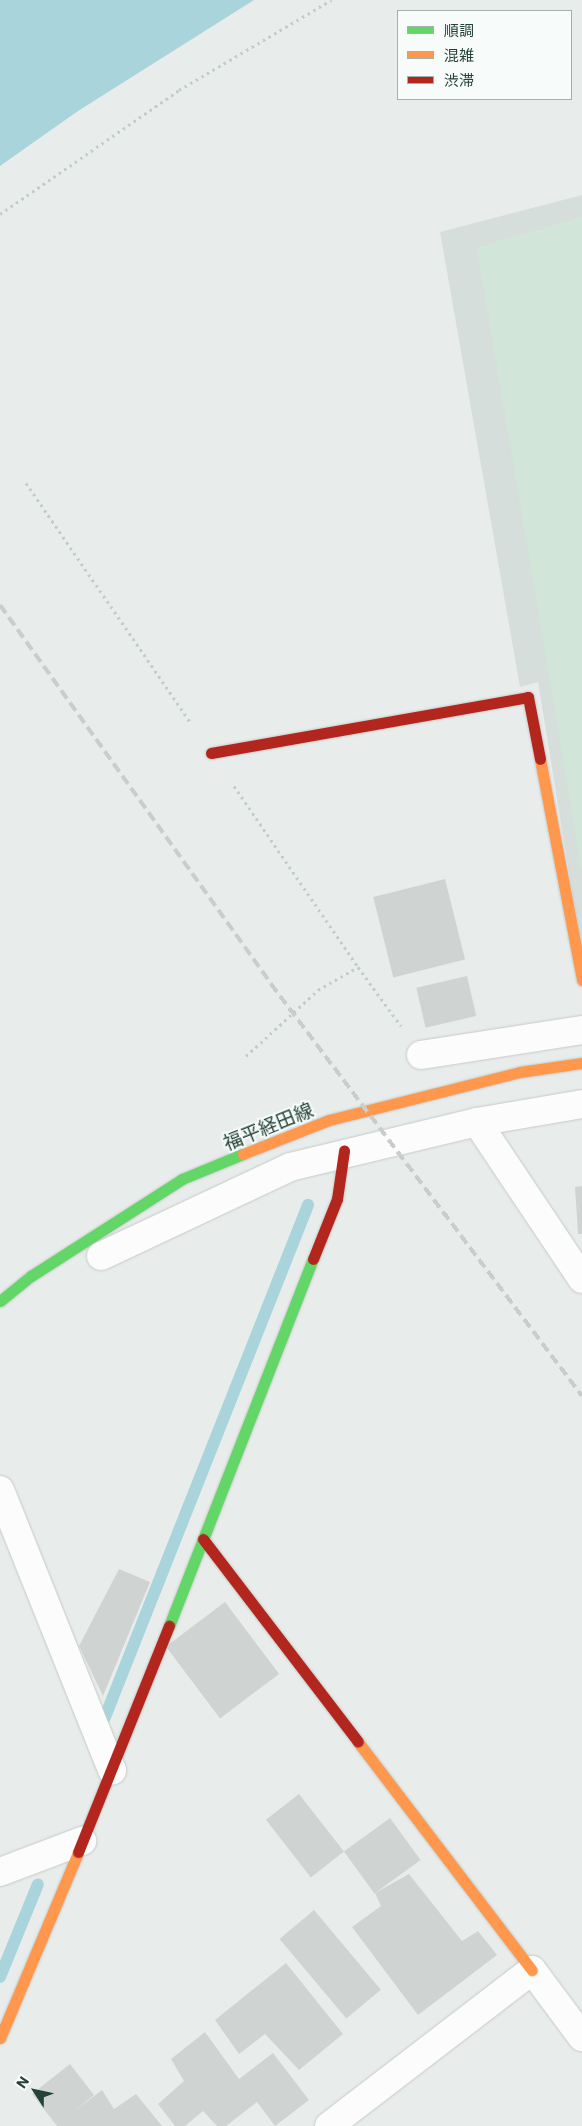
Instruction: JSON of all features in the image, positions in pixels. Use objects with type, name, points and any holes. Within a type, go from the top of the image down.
[{"type":"street","points":[[211,753],[528,697],[582,980]]},
{"type":"street","points":[[421,1054],[582,1030]]},
{"type":"street","name":"福平経田線","points":[[0,1301],[31,1276],[182,1179],[249,1151],[329,1120],[520,1072],[582,1063]]},
{"type":"street","points":[[101,1256],[290,1167],[344,1152],[477,1122],[582,1104]]},
{"type":"street","points":[[477,1122],[582,1279]]},
{"type":"street","points":[[0,2038],[112,1770],[337,1199],[344,1152]]},
{"type":"street","points":[[0,1490],[112,1770]]},
{"type":"street","points":[[203,1539],[582,2037]]},
{"type":"street","points":[[0,1872],[82,1841]]},
{"type":"street","points":[[329,2126],[532,1970]]},
{"type":"path","points":[[0,214],[179,90],[331,0]]},
{"type":"path","points":[[246,1056],[318,990],[358,967],[421,1054]]},
{"type":"shaded area","points":[[582,195],[582,953],[538,682],[520,687],[440,232]]},
{"type":"green space","points":[[582,217],[582,872],[477,247]]},
{"type":"water","points":[[0,0],[254,0],[78,111],[0,166]]},
{"type":"building","points":[[445,879],[465,960],[393,977],[373,897]]},
{"type":"building","points":[[467,976],[476,1016],[426,1028],[416,988]]},
{"type":"building","points":[[582,1186],[582,1234],[578,1234],[575,1187]]},
{"type":"building","points":[[119,1569],[150,1582],[103,1696],[79,1646]]},
{"type":"building","points":[[225,1602],[279,1674],[220,1718],[166,1647]]},
{"type":"building","points":[[299,1794],[344,1852],[311,1877],[266,1820]]},
{"type":"building","points":[[390,1818],[421,1860],[374,1894],[344,1852]]},
{"type":"building","points":[[409,1874],[462,1941],[478,1931],[497,1955],[418,2015],[352,1927],[381,1906],[375,1893]]},
{"type":"building","points":[[314,1910],[381,1990],[346,2019],[280,1939]]},
{"type":"building","points":[[286,1963],[343,2034],[299,2070],[265,2034],[239,2054],[215,2020]]},
{"type":"building","points":[[205,2032],[239,2079],[273,2053],[309,2100],[275,2126],[257,2102],[226,2126],[217,2126],[203,2111],[185,2126],[175,2126],[158,2104],[184,2081],[171,2059]]},
{"type":"building","points":[[70,2064],[94,2095],[73,2112],[102,2090],[114,2109],[136,2094],[162,2126],[57,2126],[32,2094]]},
{"type":"waterway","points":[[105,1717],[308,1205]]},
{"type":"waterway","points":[[0,1977],[38,1884]]},
{"type":"railway","points":[[0,605],[271,984],[582,1396]]},
{"type":"traffic: fast","points":[[0,1301],[31,1276],[182,1179],[243,1154]]},
{"type":"traffic: fast","points":[[169,1626],[313,1259]]},
{"type":"traffic: slow","points":[[540,759],[582,980]]},
{"type":"traffic: slow","points":[[243,1154],[329,1120],[520,1072],[582,1063]]},
{"type":"traffic: slow","points":[[358,1742],[532,1970]]},
{"type":"traffic: slow","points":[[0,2038],[78,1852]]},
{"type":"traffic: jam","points":[[211,753],[528,697],[540,759]]},
{"type":"traffic: jam","points":[[313,1259],[337,1199],[344,1151]]},
{"type":"traffic: jam","points":[[203,1539],[358,1742]]},
{"type":"traffic: jam","points":[[78,1852],[169,1626]]}]
